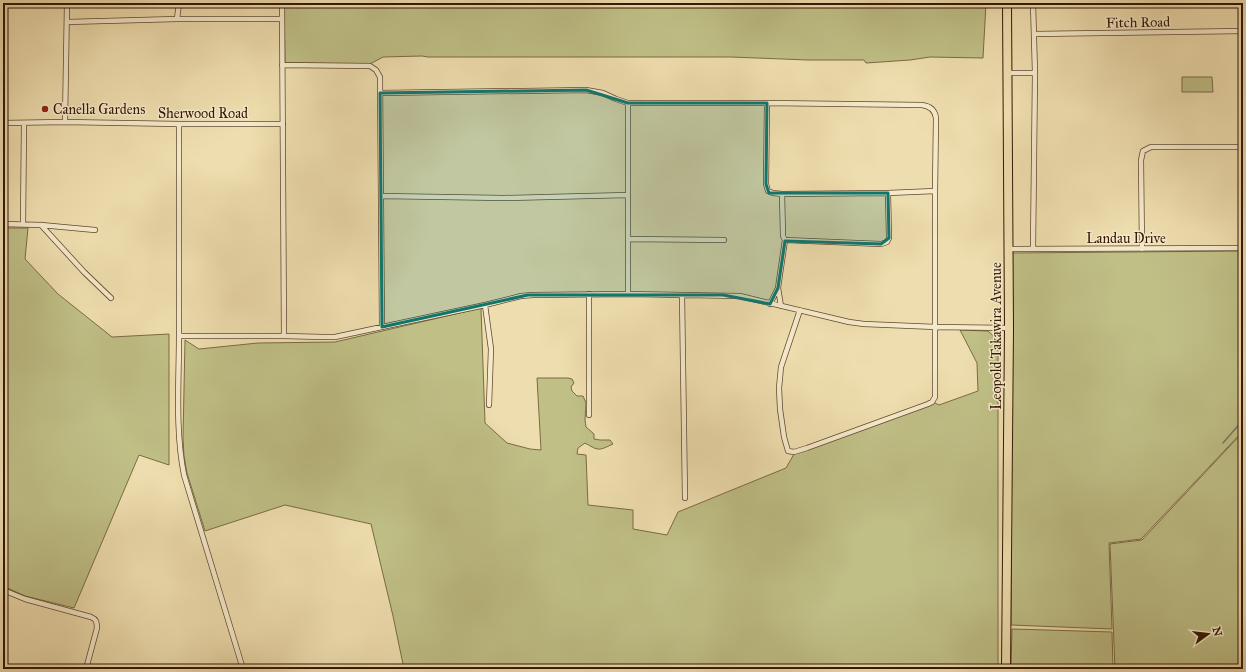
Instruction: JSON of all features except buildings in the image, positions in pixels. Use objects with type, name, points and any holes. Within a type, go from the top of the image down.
[{"type":"highway","name":"Leopold Takawira Avenue","points":[[1006,669],[1010,328],[1007,3]]},
{"type":"street","points":[[66,122],[67,3]]},
{"type":"street","points":[[176,18],[179,3]]},
{"type":"street","points":[[282,3],[284,336]]},
{"type":"street","points":[[1033,3],[1035,73],[1033,248]]},
{"type":"street","points":[[67,22],[176,18],[282,19]]},
{"type":"street","name":"Fitch Road","points":[[1034,34],[1243,31]]},
{"type":"street","points":[[282,66],[370,66],[376,70],[380,77],[382,327]]},
{"type":"street","points":[[1007,73],[1035,73]]},
{"type":"street","points":[[380,93],[586,90],[603,93],[616,99],[628,102],[927,106],[933,109],[936,114],[936,327],[935,397],[932,402],[807,448],[792,452],[787,450],[780,409],[779,388],[781,367],[800,310]]},
{"type":"street","points":[[628,102],[628,294]]},
{"type":"street","points":[[767,103],[766,184],[768,191],[782,194],[935,191]]},
{"type":"street","name":"Sherwood Road","points":[[3,123],[66,122],[283,124]]},
{"type":"street","points":[[23,224],[24,123]]},
{"type":"street","points":[[179,124],[179,440],[181,464],[243,669]]},
{"type":"street","points":[[1142,249],[1141,160],[1143,151],[1151,147],[1243,147]]},
{"type":"street","points":[[785,240],[881,244],[887,242],[889,238],[888,193]]},
{"type":"street","points":[[781,306],[778,288],[785,240],[783,236],[782,194]]},
{"type":"street","points":[[381,196],[504,198],[628,195]]},
{"type":"street","points":[[3,224],[41,225],[95,230]]},
{"type":"street","points":[[41,225],[84,272],[111,298]]},
{"type":"street","points":[[628,239],[724,240]]},
{"type":"street","name":"Landau Drive","points":[[1009,249],[1243,248]]},
{"type":"street","points":[[770,304],[778,288]]},
{"type":"street","points":[[179,336],[335,337],[528,295],[589,294],[740,296],[864,324],[1010,328]]},
{"type":"street","points":[[589,294],[589,416]]},
{"type":"street","points":[[682,295],[685,498]]},
{"type":"street","points":[[485,305],[491,349],[489,405]]},
{"type":"street","points":[[3,590],[24,599],[94,619],[97,628],[86,669]]},
{"type":"highlighted area","points":[[586,90],[628,103],[767,103],[766,184],[769,193],[888,193],[889,238],[881,244],[785,241],[778,288],[770,304],[723,295],[528,295],[382,327],[380,93]]},
{"type":"green space","points":[[284,3],[986,3],[983,58],[930,57],[866,63],[864,60],[808,60],[731,57],[422,56],[383,57],[370,64],[285,63]]},
{"type":"green space","points":[[1182,77],[1212,77],[1213,92],[1182,92]]},
{"type":"green space","points":[[3,228],[28,228],[25,259],[58,294],[112,337],[169,334],[169,465],[139,455],[74,608],[25,596],[3,586]]},
{"type":"green space","points":[[1243,251],[1243,431],[1141,539],[1109,543],[1112,629],[1011,625],[1012,253]]},
{"type":"green space","points":[[481,308],[485,423],[507,443],[530,449],[541,450],[537,378],[572,379],[574,383],[571,387],[572,391],[577,396],[583,396],[586,403],[586,427],[594,434],[594,439],[610,440],[613,444],[599,449],[593,448],[585,443],[578,448],[577,454],[586,455],[588,505],[633,510],[633,529],[667,535],[678,512],[786,468],[794,454],[929,405],[933,402],[939,405],[978,391],[977,363],[960,330],[988,331],[998,340],[998,669],[404,669],[371,524],[285,505],[205,531],[187,473],[184,456],[185,340],[199,349],[258,343],[335,342]]},
{"type":"green space","points":[[1243,432],[1243,669],[1115,669],[1110,544],[1142,540]]},
{"type":"green space","points":[[1012,629],[1112,632],[1113,669],[1011,669]]},
{"type":"waterway","points":[[1223,443],[1243,420]]},
{"type":"place","name":"Canella Gardens","points":[[45,109]]}]
